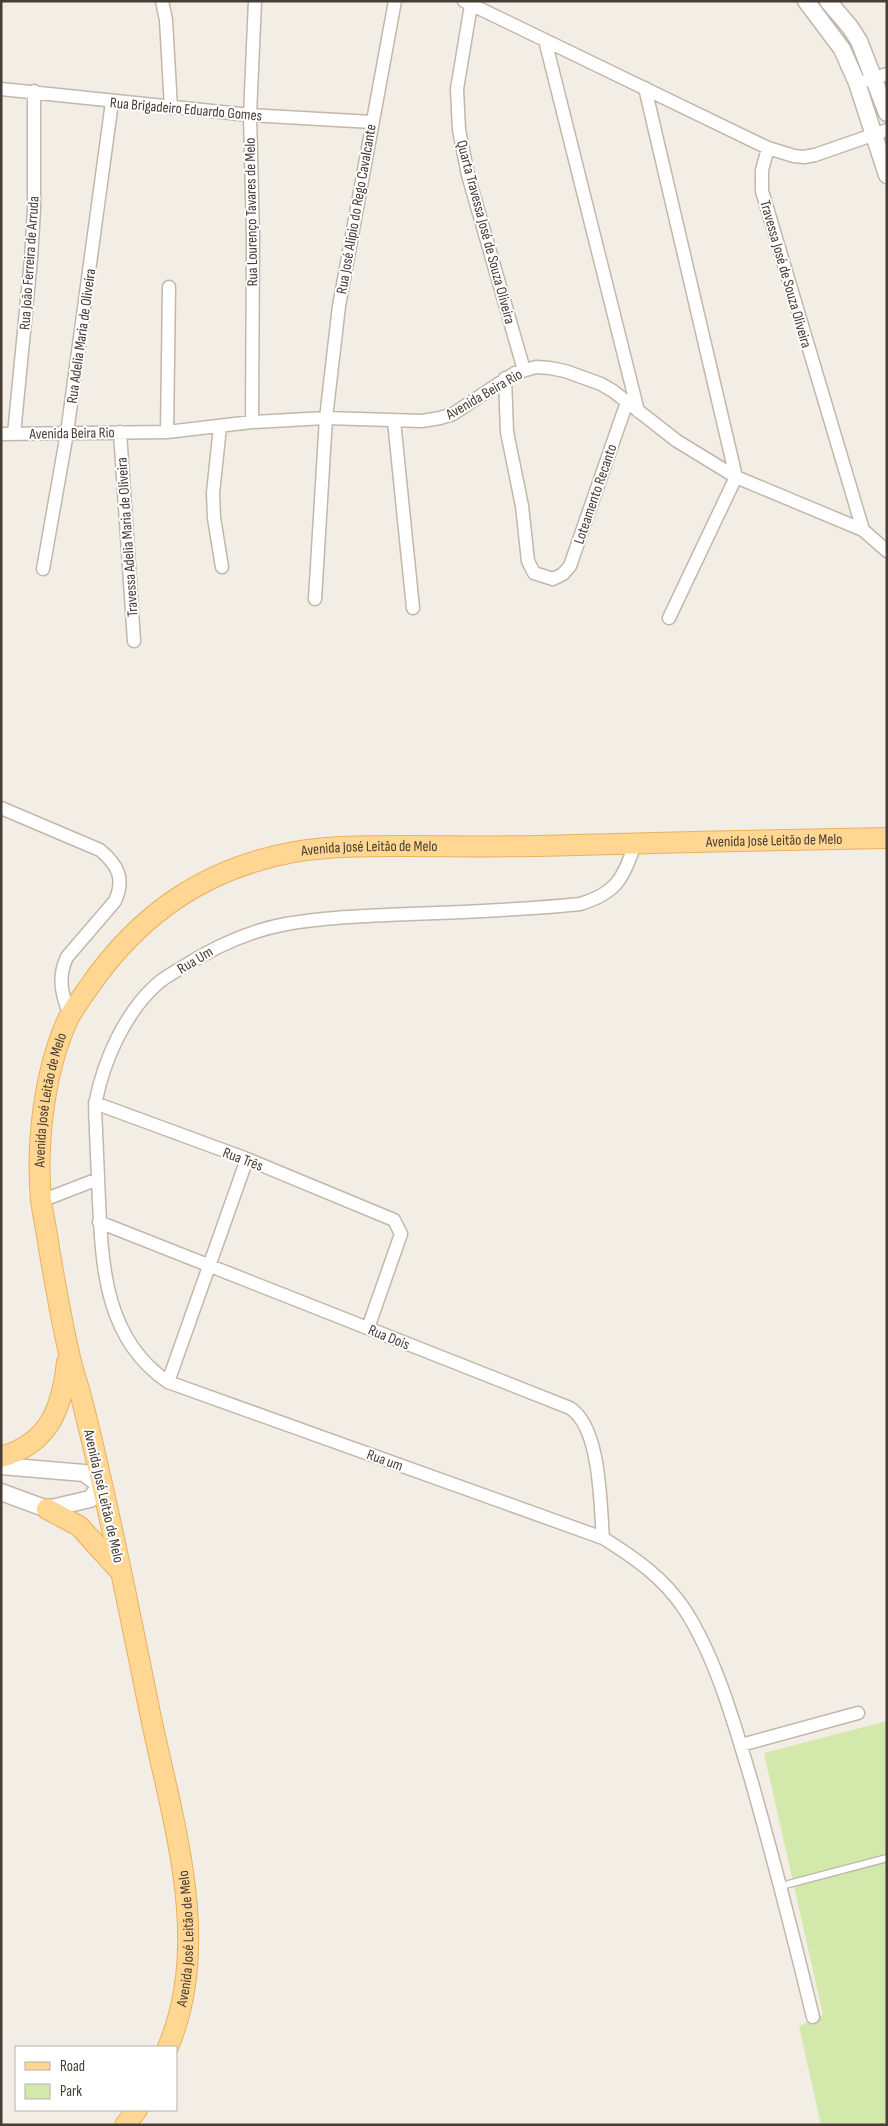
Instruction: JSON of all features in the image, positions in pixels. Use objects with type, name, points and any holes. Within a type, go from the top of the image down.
[{"type":"main road","name":"Avenida José Leitão de Melo","points":[[168,2046],[180,2010],[186,1976],[186,1908],[175,1831],[122,1572],[82,1399],[69,1353],[41,1201],[41,1135],[46,1098],[57,1050],[70,1016],[106,962],[127,938],[173,900],[241,866],[302,850],[370,846],[635,844],[887,838]]},
{"type":"main road","points":[[1,1457],[30,1444],[43,1432],[53,1418],[63,1395],[69,1353]]},
{"type":"main road","points":[[47,1509],[79,1526],[122,1572]]},
{"type":"main road","points":[[125,2125],[135,2111]]},
{"type":"street","points":[[162,1],[166,20],[171,108]]},
{"type":"street","name":"Rua Lourenço Tavares de Melo","points":[[252,422],[253,237],[250,115],[255,1]]},
{"type":"street","name":"Rua José Alipio do Rego Cavalcante","points":[[314,599],[326,418],[339,306],[395,1]]},
{"type":"street","points":[[806,1],[835,37],[880,132],[887,175]]},
{"type":"street","points":[[828,1],[850,27],[880,76],[887,113]]},
{"type":"street","points":[[468,3],[768,148],[804,157],[815,155],[880,132]]},
{"type":"street","name":"Quarta Travessa José de Souza Oliveira","points":[[468,3],[457,88],[459,130],[468,175],[524,370]]},
{"type":"street","points":[[545,40],[638,411]]},
{"type":"street","points":[[857,83],[880,76]]},
{"type":"street","points":[[645,88],[736,477],[669,618]]},
{"type":"street","name":"Rua Brigadeiro Eduardo Gomes","points":[[1,89],[171,108],[372,122]]},
{"type":"street","name":"Rua João Ferreira de Arruda","points":[[8,434],[32,242],[34,92]]},
{"type":"street","name":"Rua Adelia Maria de Oliveira","points":[[44,569],[67,433],[112,102]]},
{"type":"street","name":"Travessa José de Souza Oliveira","points":[[768,148],[761,180],[762,191],[863,530]]},
{"type":"street","points":[[167,432],[169,287]]},
{"type":"street","name":"Avenida Beira Rio","points":[[8,434],[167,432],[252,422],[326,418],[422,421],[453,414],[505,378],[524,370],[550,368],[565,371],[601,384],[677,441],[736,477],[863,530],[887,551]]},
{"type":"street","name":"Loteamento Recanto","points":[[505,378],[507,432],[522,506],[528,561],[534,572],[553,578],[563,574],[570,566],[627,402]]},
{"type":"street","points":[[394,421],[413,608]]},
{"type":"street","points":[[220,427],[213,493],[214,518],[222,567]]},
{"type":"street","name":"Travessa Adelia Maria de Oliveira","points":[[120,432],[134,641]]},
{"type":"street","points":[[1,808],[100,850],[110,858],[118,873],[120,890],[115,901],[67,957],[62,968],[62,994],[70,1016]]},
{"type":"street","name":"Rua Um","points":[[168,1382],[144,1363],[122,1330],[107,1293],[103,1268],[95,1103],[112,1050],[124,1026],[143,999],[156,985],[226,942],[249,933],[285,924],[330,918],[580,904],[604,894],[618,882],[625,873],[635,844]]},
{"type":"street","name":"Rua Três","points":[[95,1103],[247,1159],[390,1218],[398,1226],[401,1234],[368,1328]]},
{"type":"street","points":[[168,1382],[247,1159]]},
{"type":"street","points":[[41,1201],[98,1179]]},
{"type":"street","name":"Rua Dois","points":[[100,1222],[208,1267],[570,1408],[584,1422],[592,1439],[603,1538]]},
{"type":"street","name":"Rua um","points":[[168,1382],[603,1538],[636,1559],[666,1585],[685,1610],[713,1666],[741,1745],[781,1886],[813,2017]]},
{"type":"street","points":[[1,1466],[84,1473],[101,1486],[90,1499],[47,1509],[1,1492]]},
{"type":"street","points":[[741,1745],[858,1713]]},
{"type":"lane","points":[[781,1886],[887,1858]]},
{"type":"green space","points":[[887,1721],[887,2125],[821,2125],[799,2026],[823,2015],[764,1753]]}]
